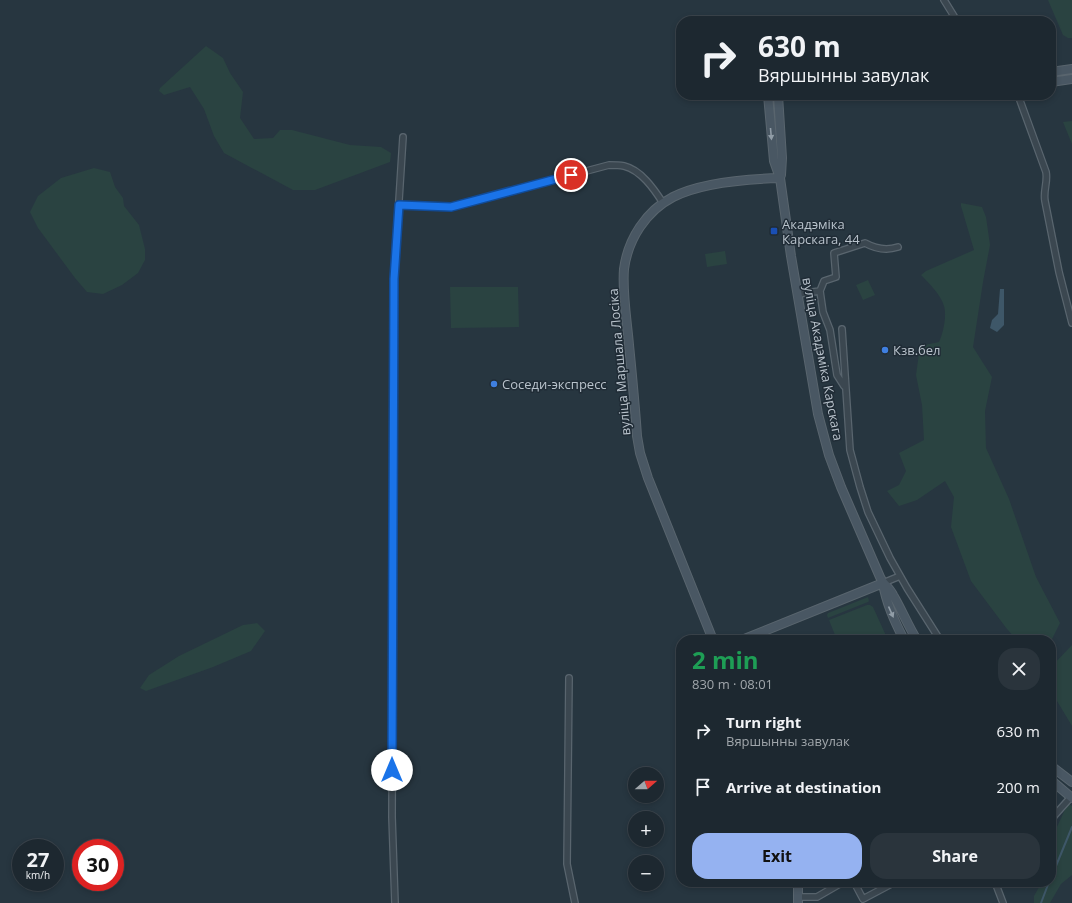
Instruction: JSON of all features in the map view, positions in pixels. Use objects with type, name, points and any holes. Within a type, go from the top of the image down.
[{"type":"main road","points":[[1056,71],[1072,69]]},
{"type":"main road","points":[[1056,81],[1072,79]]},
{"type":"main road","points":[[768,100],[774,160],[780,178]]},
{"type":"main road","points":[[778,100],[782,158],[780,178]]},
{"type":"main road","name":"вуліца Маршала Лосіка","points":[[711,635],[648,478],[640,453],[637,436],[626,319],[624,270],[629,249],[639,228],[651,213],[663,203],[681,193],[700,187],[733,182],[780,178]]},
{"type":"main road","name":"вуліца Акадэміка Карскага","points":[[780,178],[791,256],[813,388],[829,455],[853,518],[883,583],[892,593],[914,635]]},
{"type":"main road","points":[[765,635],[883,583]]},
{"type":"main road","name":"вуліца Акадэміка Карскага","points":[[883,583],[884,594],[902,635]]},
{"type":"main road","points":[[1056,770],[1072,782]]},
{"type":"main road","points":[[1056,784],[1072,797]]},
{"type":"main road","points":[[798,887],[798,900]]},
{"type":"street","points":[[944,0],[954,16]]},
{"type":"street","points":[[1020,100],[1046,172],[1044,193],[1045,201],[1060,279],[1072,323]]},
{"type":"street","points":[[395,903],[392,817],[394,279],[403,137]]},
{"type":"street","points":[[399,205],[451,207],[608,164],[625,166],[639,174],[655,191],[663,203]]},
{"type":"street","points":[[845,386],[837,375],[830,330],[823,312],[820,291],[824,281],[836,277],[834,253],[865,243],[876,249],[898,247]]},
{"type":"street","points":[[798,294],[820,291]]},
{"type":"street","points":[[842,329],[850,450],[860,487],[878,533],[900,576],[937,635]]},
{"type":"street","points":[[883,583],[900,576]]},
{"type":"street","points":[[569,678],[567,864],[575,903]]},
{"type":"street","points":[[1056,812],[1072,797]]},
{"type":"street","points":[[798,900],[818,897],[835,887]]},
{"type":"street","points":[[857,887],[863,899],[886,887]]},
{"type":"street","points":[[996,887],[1003,903]]},
{"type":"green space","points":[[1048,0],[1072,0],[1072,38],[1068,38],[1063,35]]},
{"type":"green space","points":[[206,46],[223,58],[230,73],[243,92],[240,118],[254,139],[273,138],[280,130],[292,130],[350,145],[381,147],[391,153],[390,162],[315,190],[293,190],[224,153],[214,136],[204,109],[190,87],[164,95],[159,91],[160,88]]},
{"type":"green space","points":[[1072,121],[1072,144],[1063,122]]},
{"type":"green space","points":[[94,168],[110,172],[115,187],[123,198],[124,206],[139,225],[145,249],[145,260],[138,273],[122,285],[103,294],[87,292],[38,228],[30,212],[38,196],[61,178]]},
{"type":"green space","points":[[961,203],[982,207],[986,217],[990,245],[973,347],[992,377],[985,411],[986,448],[1009,499],[1036,577],[1060,623],[1054,635],[1012,635],[971,581],[951,527],[954,497],[945,481],[917,500],[899,506],[887,491],[899,485],[906,471],[899,453],[924,440],[922,405],[916,375],[920,346],[939,342],[944,325],[944,306],[934,289],[921,275],[926,271],[974,250]]},
{"type":"green space","points":[[725,251],[727,264],[707,267],[705,254]]},
{"type":"green space","points":[[868,280],[875,295],[863,300],[856,285]]},
{"type":"green space","points":[[450,287],[518,287],[519,327],[451,328]]},
{"type":"green space","points":[[868,597],[868,602],[828,618],[828,613]]},
{"type":"green space","points":[[870,605],[873,607],[886,635],[835,635],[829,620]]},
{"type":"green space","points":[[257,623],[265,631],[251,651],[213,667],[146,691],[140,688],[149,675],[179,656],[243,625]]},
{"type":"green space","points":[[1072,645],[1072,726],[1056,699],[1056,662]]},
{"type":"green space","points":[[1068,803],[1072,806],[1072,875],[1061,884],[1050,903],[1034,903],[1034,896],[1039,887],[1056,887],[1056,829]]},
{"type":"water","points":[[1000,289],[1004,289],[1004,325],[997,332],[990,328],[992,320],[998,314]]},
{"type":"waterway","points":[[1056,866],[1072,827]]},
{"type":"waterway","points":[[1041,903],[1047,887]]},
{"type":"place","name":"Акадэміка Карскага, 44","points":[[774,231]]},
{"type":"place","name":"Кзв.бел","points":[[885,350]]},
{"type":"place","name":"Соседи-экспресс","points":[[494,384]]},
{"type":"route","points":[[392,770],[394,279],[399,205],[451,207],[571,175]]}]
